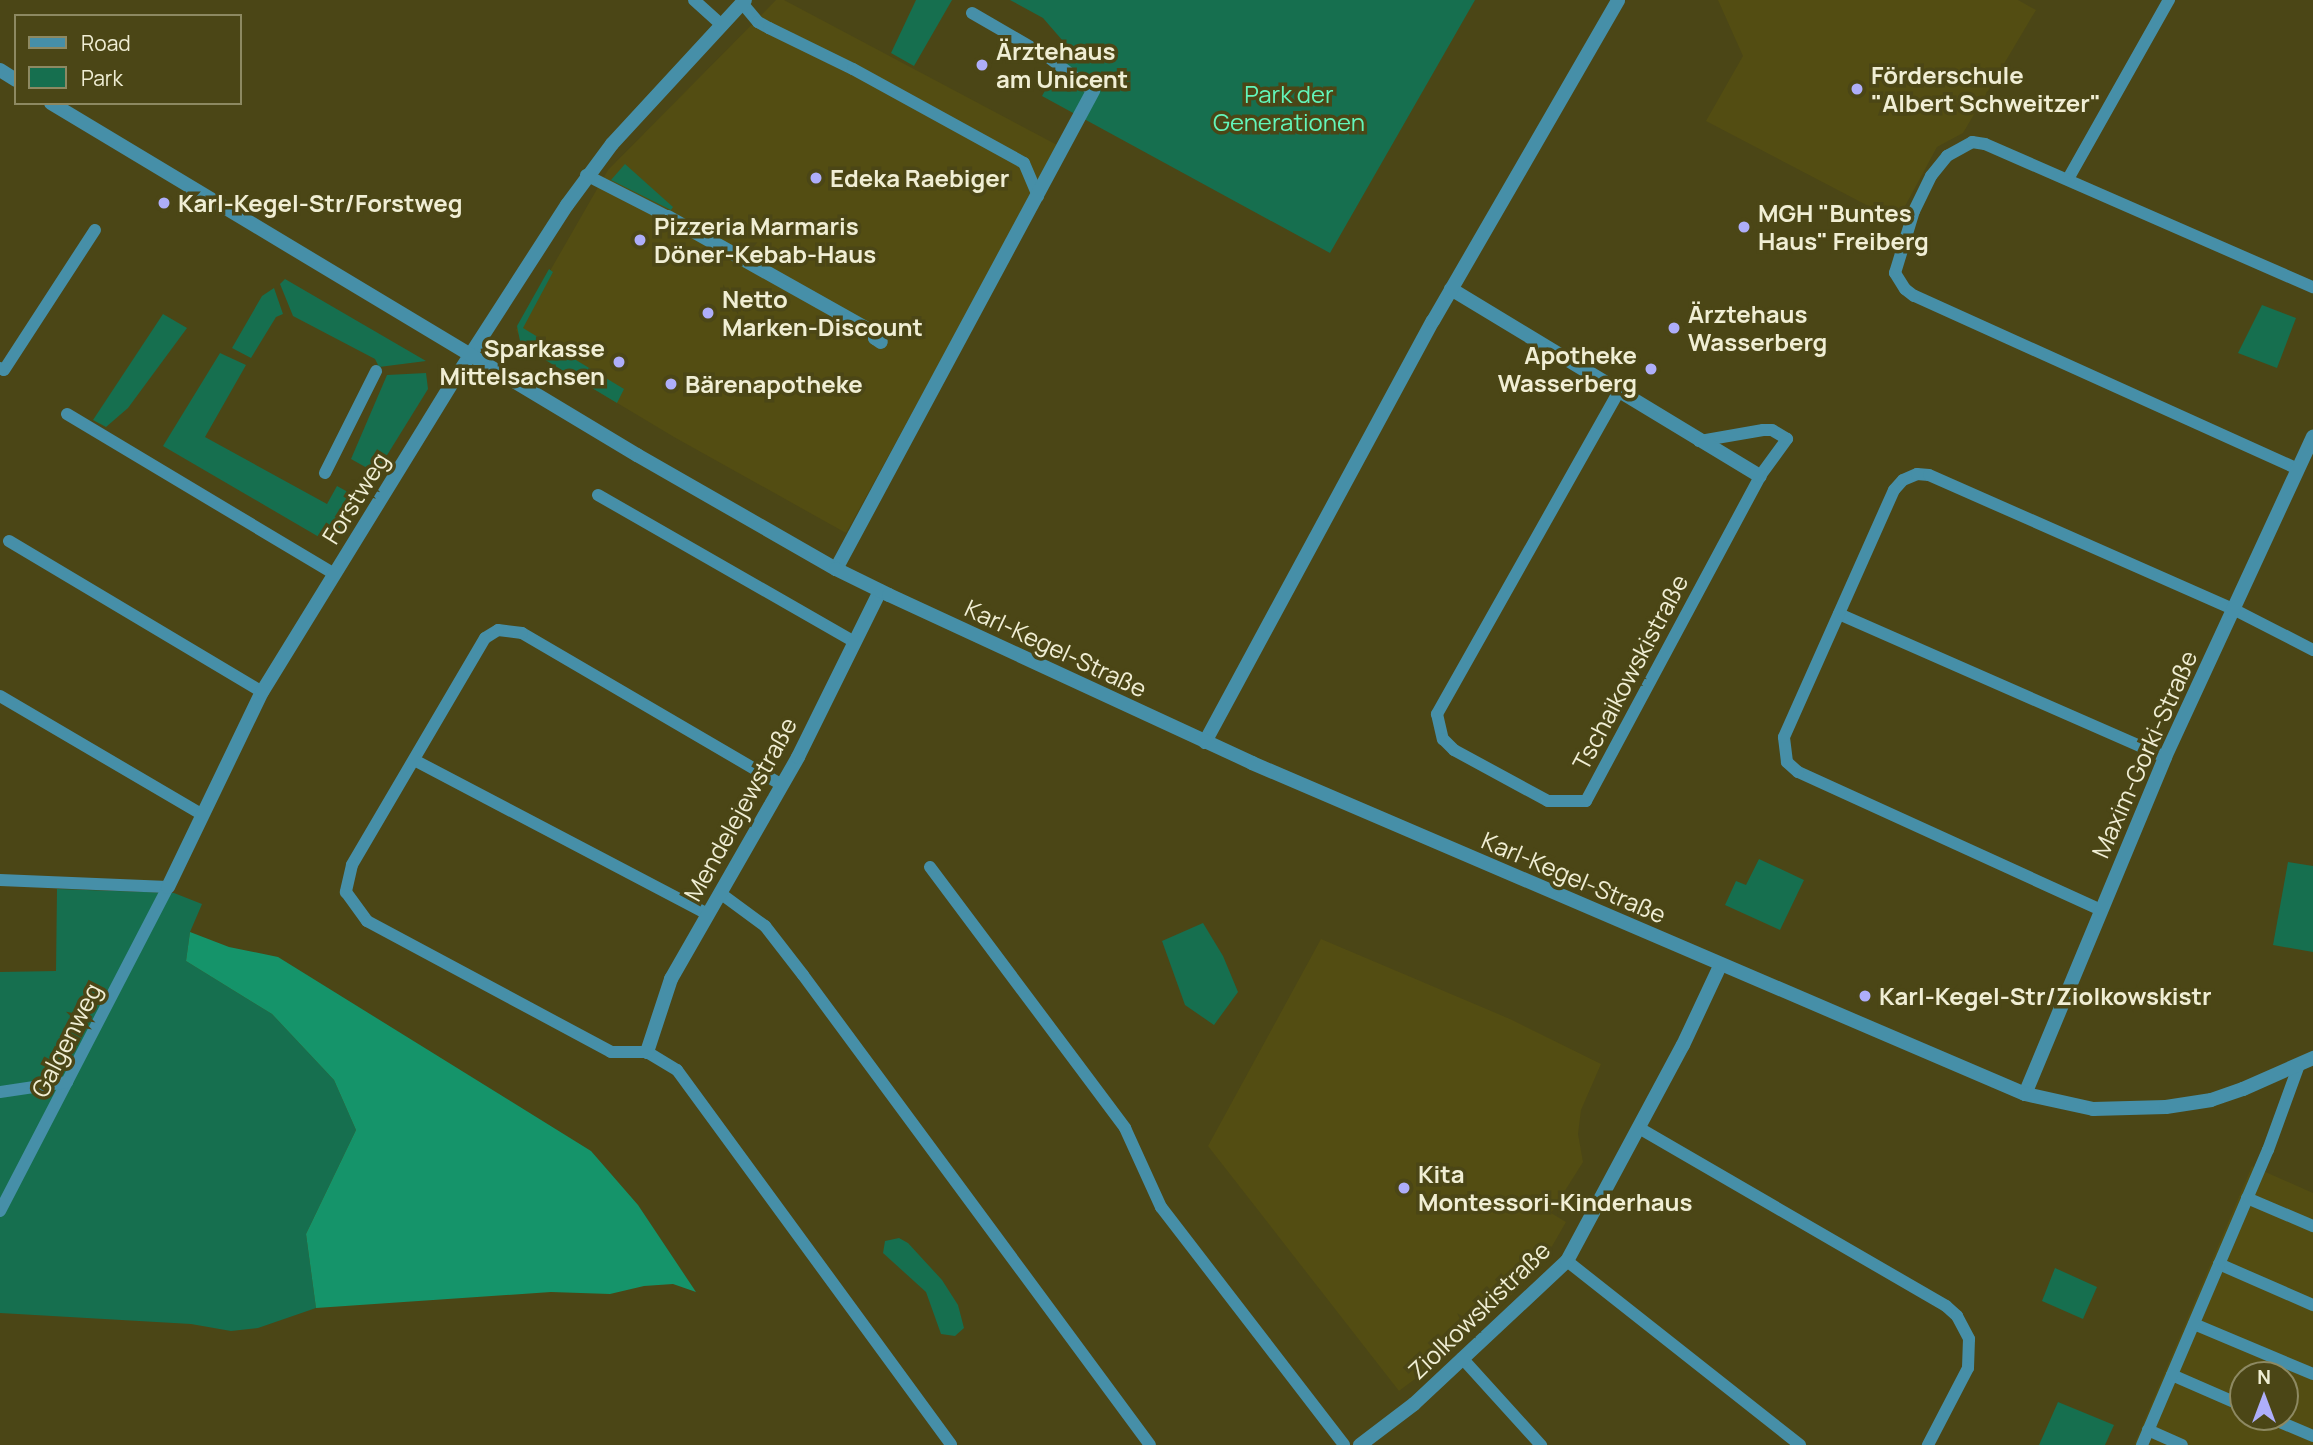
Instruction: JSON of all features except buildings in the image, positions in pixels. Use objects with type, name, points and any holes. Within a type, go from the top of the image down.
[{"type":"street","points":[[1205,742],[1451,289],[1618,0]]},
{"type":"street","name":"Forstweg","points":[[168,887],[262,692],[470,354],[586,175],[656,94],[743,2]]},
{"type":"street","points":[[836,569],[1093,91]]},
{"type":"street","name":"Karl-Kegel-Straße","points":[[54,105],[836,569],[1205,742],[2025,1094],[2093,1109],[2166,1107],[2221,1096],[2313,1058]]},
{"type":"street","points":[[668,217],[875,333],[875,338],[881,342]]},
{"type":"street","points":[[1451,289],[1760,476]]},
{"type":"street","name":"Maxim-Gorki-Straße","points":[[2025,1094],[2165,757],[2313,436]]},
{"type":"street","name":"Mendelejewstraße","points":[[647,1052],[671,979],[782,785],[880,591]]},
{"type":"street","name":"Ziolkowskistraße","points":[[1360,1445],[1413,1404],[1567,1261],[1639,1128],[1721,964]]},
{"type":"lane","points":[[694,0],[722,24]]},
{"type":"lane","points":[[2068,179],[2169,0]]},
{"type":"lane","points":[[743,2],[758,22],[769,29],[853,69],[1024,163],[1038,196]]},
{"type":"lane","points":[[972,13],[1048,57],[1093,91]]},
{"type":"lane","points":[[2298,468],[1914,296],[1895,273],[1914,211],[1931,176],[1947,156],[1960,146],[1972,142],[1985,144],[2068,179],[2313,287]]},
{"type":"lane","points":[[586,175],[668,217]]},
{"type":"lane","points":[[0,368],[4,370],[94,230]]},
{"type":"lane","points":[[325,473],[376,371]]},
{"type":"lane","name":"Tschaikowskistraße","points":[[1619,391],[1437,715],[1443,739],[1454,750],[1548,801],[1586,801],[1760,476]]},
{"type":"lane","points":[[67,414],[334,574]]},
{"type":"lane","points":[[1699,441],[1772,430],[1787,439],[1760,476]]},
{"type":"lane","points":[[2101,910],[1798,772],[1787,762],[1784,737],[1894,490],[1903,480],[1917,474],[1928,475],[2235,610],[2313,650]]},
{"type":"lane","points":[[598,495],[855,642]]},
{"type":"lane","points":[[9,541],[262,692]]},
{"type":"lane","points":[[1839,614],[2165,757]]},
{"type":"lane","points":[[782,785],[522,634],[498,630],[485,638],[352,865],[346,891],[367,921],[611,1052],[647,1052],[677,1070],[951,1445]]},
{"type":"lane","points":[[0,696],[201,814]]},
{"type":"lane","points":[[415,761],[707,914]]},
{"type":"lane","points":[[930,867],[1125,1128],[1161,1207],[1344,1445]]},
{"type":"lane","points":[[0,880],[168,887]]},
{"type":"lane","name":"Galgenweg","points":[[0,1211],[168,887]]},
{"type":"lane","points":[[720,892],[765,926],[1150,1445]]},
{"type":"lane","points":[[2142,1445],[2248,1198],[2293,1088],[2299,1065]]},
{"type":"lane","points":[[0,1092],[67,1082]]},
{"type":"lane","points":[[1639,1128],[1957,1315],[1969,1339],[1968,1368],[1928,1445]]},
{"type":"lane","points":[[2248,1198],[2313,1226]]},
{"type":"lane","points":[[1567,1261],[1800,1445]]},
{"type":"lane","points":[[2219,1264],[2313,1305]]},
{"type":"lane","points":[[2194,1324],[2313,1374]]},
{"type":"lane","points":[[1462,1358],[1541,1445]]},
{"type":"lane","points":[[2172,1376],[2229,1400]]},
{"type":"lane","points":[[2148,1430],[2182,1445]]},
{"type":"shaded area","points":[[776,0],[784,0],[1059,146],[846,533],[674,437],[527,349],[516,330],[608,170]]},
{"type":"shaded area","name":"Förderschule \"Albert Schweitzer\"","points":[[1718,0],[2018,0],[2036,10],[1963,133],[1937,147],[1897,221],[1706,121],[1743,56]]},
{"type":"shaded area","name":"Kita Montessori-Kinderhaus","points":[[1321,939],[1510,1019],[1601,1064],[1581,1110],[1578,1134],[1583,1162],[1551,1213],[1566,1222],[1543,1262],[1494,1313],[1443,1358],[1399,1391],[1208,1146]]},
{"type":"shaded area","points":[[2252,1166],[2313,1193],[2313,1445],[2134,1445]]},
{"type":"green space","points":[[916,0],[952,0],[914,66],[891,53]]},
{"type":"green space","name":"Park der Generationen","points":[[1010,0],[1475,0],[1330,253],[1042,96],[1069,48],[1043,18]]},
{"type":"green space","points":[[625,164],[673,207],[671,210],[611,180]]},
{"type":"green space","points":[[549,269],[553,272],[523,328],[624,389],[617,403],[527,349],[520,341],[517,326]]},
{"type":"green space","points":[[285,279],[426,361],[379,367],[375,359],[293,316],[280,284]]},
{"type":"green space","points":[[274,288],[283,314],[276,317],[251,358],[232,348],[262,296]]},
{"type":"green space","points":[[2262,305],[2296,318],[2277,368],[2238,353]]},
{"type":"green space","points":[[163,314],[187,328],[128,408],[106,427],[93,420]]},
{"type":"green space","points":[[220,353],[246,365],[205,437],[327,504],[337,486],[357,497],[331,544],[163,446]]},
{"type":"green space","points":[[426,373],[428,389],[376,473],[351,459],[387,375]]},
{"type":"green space","points":[[1759,859],[1804,880],[1780,930],[1725,905],[1736,881],[1746,885]]},
{"type":"green space","points":[[2288,862],[2313,866],[2313,952],[2273,945]]},
{"type":"green space","points":[[57,889],[174,893],[202,904],[190,932],[186,961],[272,1014],[334,1080],[356,1130],[306,1234],[316,1308],[258,1328],[231,1331],[191,1324],[0,1313],[0,972],[56,971]]},
{"type":"green space","points":[[1203,923],[1223,956],[1238,992],[1214,1025],[1185,1005],[1162,941]]},
{"type":"green space","points":[[190,932],[229,947],[278,957],[591,1151],[638,1205],[696,1292],[673,1284],[644,1286],[610,1294],[551,1292],[316,1308],[306,1234],[356,1130],[334,1080],[272,1014],[186,961]]},
{"type":"green space","points":[[899,1238],[908,1243],[942,1280],[958,1305],[964,1328],[955,1336],[941,1334],[926,1292],[883,1253],[885,1241]]},
{"type":"green space","points":[[2055,1268],[2097,1287],[2083,1319],[2042,1301]]},
{"type":"green space","points":[[2058,1402],[2114,1425],[2105,1445],[2039,1445]]},
{"type":"place","name":"Ärztehaus am Unicent","points":[[982,65]]},
{"type":"place","name":"Förderschule \"Albert Schweitzer\"","points":[[1857,89]]},
{"type":"place","name":"Edeka Raebiger","points":[[816,178]]},
{"type":"place","name":"Karl-Kegel-Str/Forstweg","points":[[164,203]]},
{"type":"place","name":"MGH \"Buntes Haus\" Freiberg","points":[[1744,227]]},
{"type":"place","name":"Pizzeria Marmaris Döner-Kebab-Haus","points":[[640,240]]},
{"type":"place","name":"Netto Marken-Discount","points":[[708,313]]},
{"type":"place","name":"Ärztehaus Wasserberg","points":[[1674,328]]},
{"type":"place","name":"Sparkasse Mittelsachsen","points":[[619,362]]},
{"type":"place","name":"Apotheke Wasserberg","points":[[1651,369]]},
{"type":"place","name":"Bärenapotheke","points":[[671,384]]},
{"type":"place","name":"Karl-Kegel-Str/Ziolkowskistr","points":[[1865,996]]},
{"type":"place","name":"Kita Montessori-Kinderhaus","points":[[1404,1188]]}]
